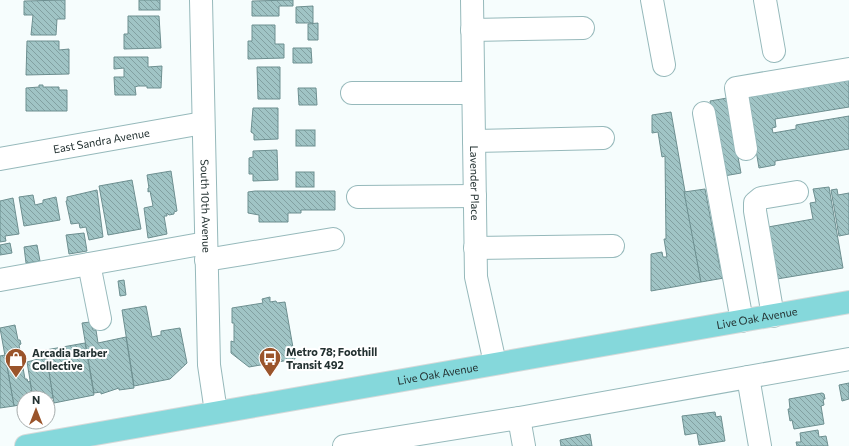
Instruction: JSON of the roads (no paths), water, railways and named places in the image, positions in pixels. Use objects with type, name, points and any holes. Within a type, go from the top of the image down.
[{"type":"main road","name":"Live Oak Avenue","points":[[26,446],[849,302]]},
{"type":"street","name":"South 10th Avenue","points":[[201,0],[209,365],[216,412]]},
{"type":"street","name":"Lavender Place","points":[[472,0],[476,277],[495,363]]},
{"type":"street","points":[[652,0],[664,65]]},
{"type":"street","points":[[765,0],[774,51]]},
{"type":"street","points":[[472,30],[583,28]]},
{"type":"street","points":[[746,149],[736,88],[849,69]]},
{"type":"street","points":[[352,93],[473,92]]},
{"type":"street","points":[[704,113],[742,321]]},
{"type":"street","name":"East Sandra Avenue","points":[[0,159],[203,123]]},
{"type":"street","points":[[474,141],[603,138]]},
{"type":"street","points":[[773,316],[755,211],[755,203],[760,198],[797,192]]},
{"type":"street","points":[[358,198],[475,196]]},
{"type":"street","points":[[0,280],[89,264],[333,239]]},
{"type":"street","points":[[475,248],[613,246]]},
{"type":"street","points":[[89,264],[100,319]]},
{"type":"street","points":[[344,446],[519,418],[849,359]]},
{"type":"street","points":[[748,378],[760,446]]},
{"type":"street","points":[[519,418],[524,446]]},
{"type":"place","name":"Arcadia Barber Collective","points":[[16,378]]},
{"type":"place","name":"Metro 78; Foothill Transit 492","points":[[270,378]]}]
